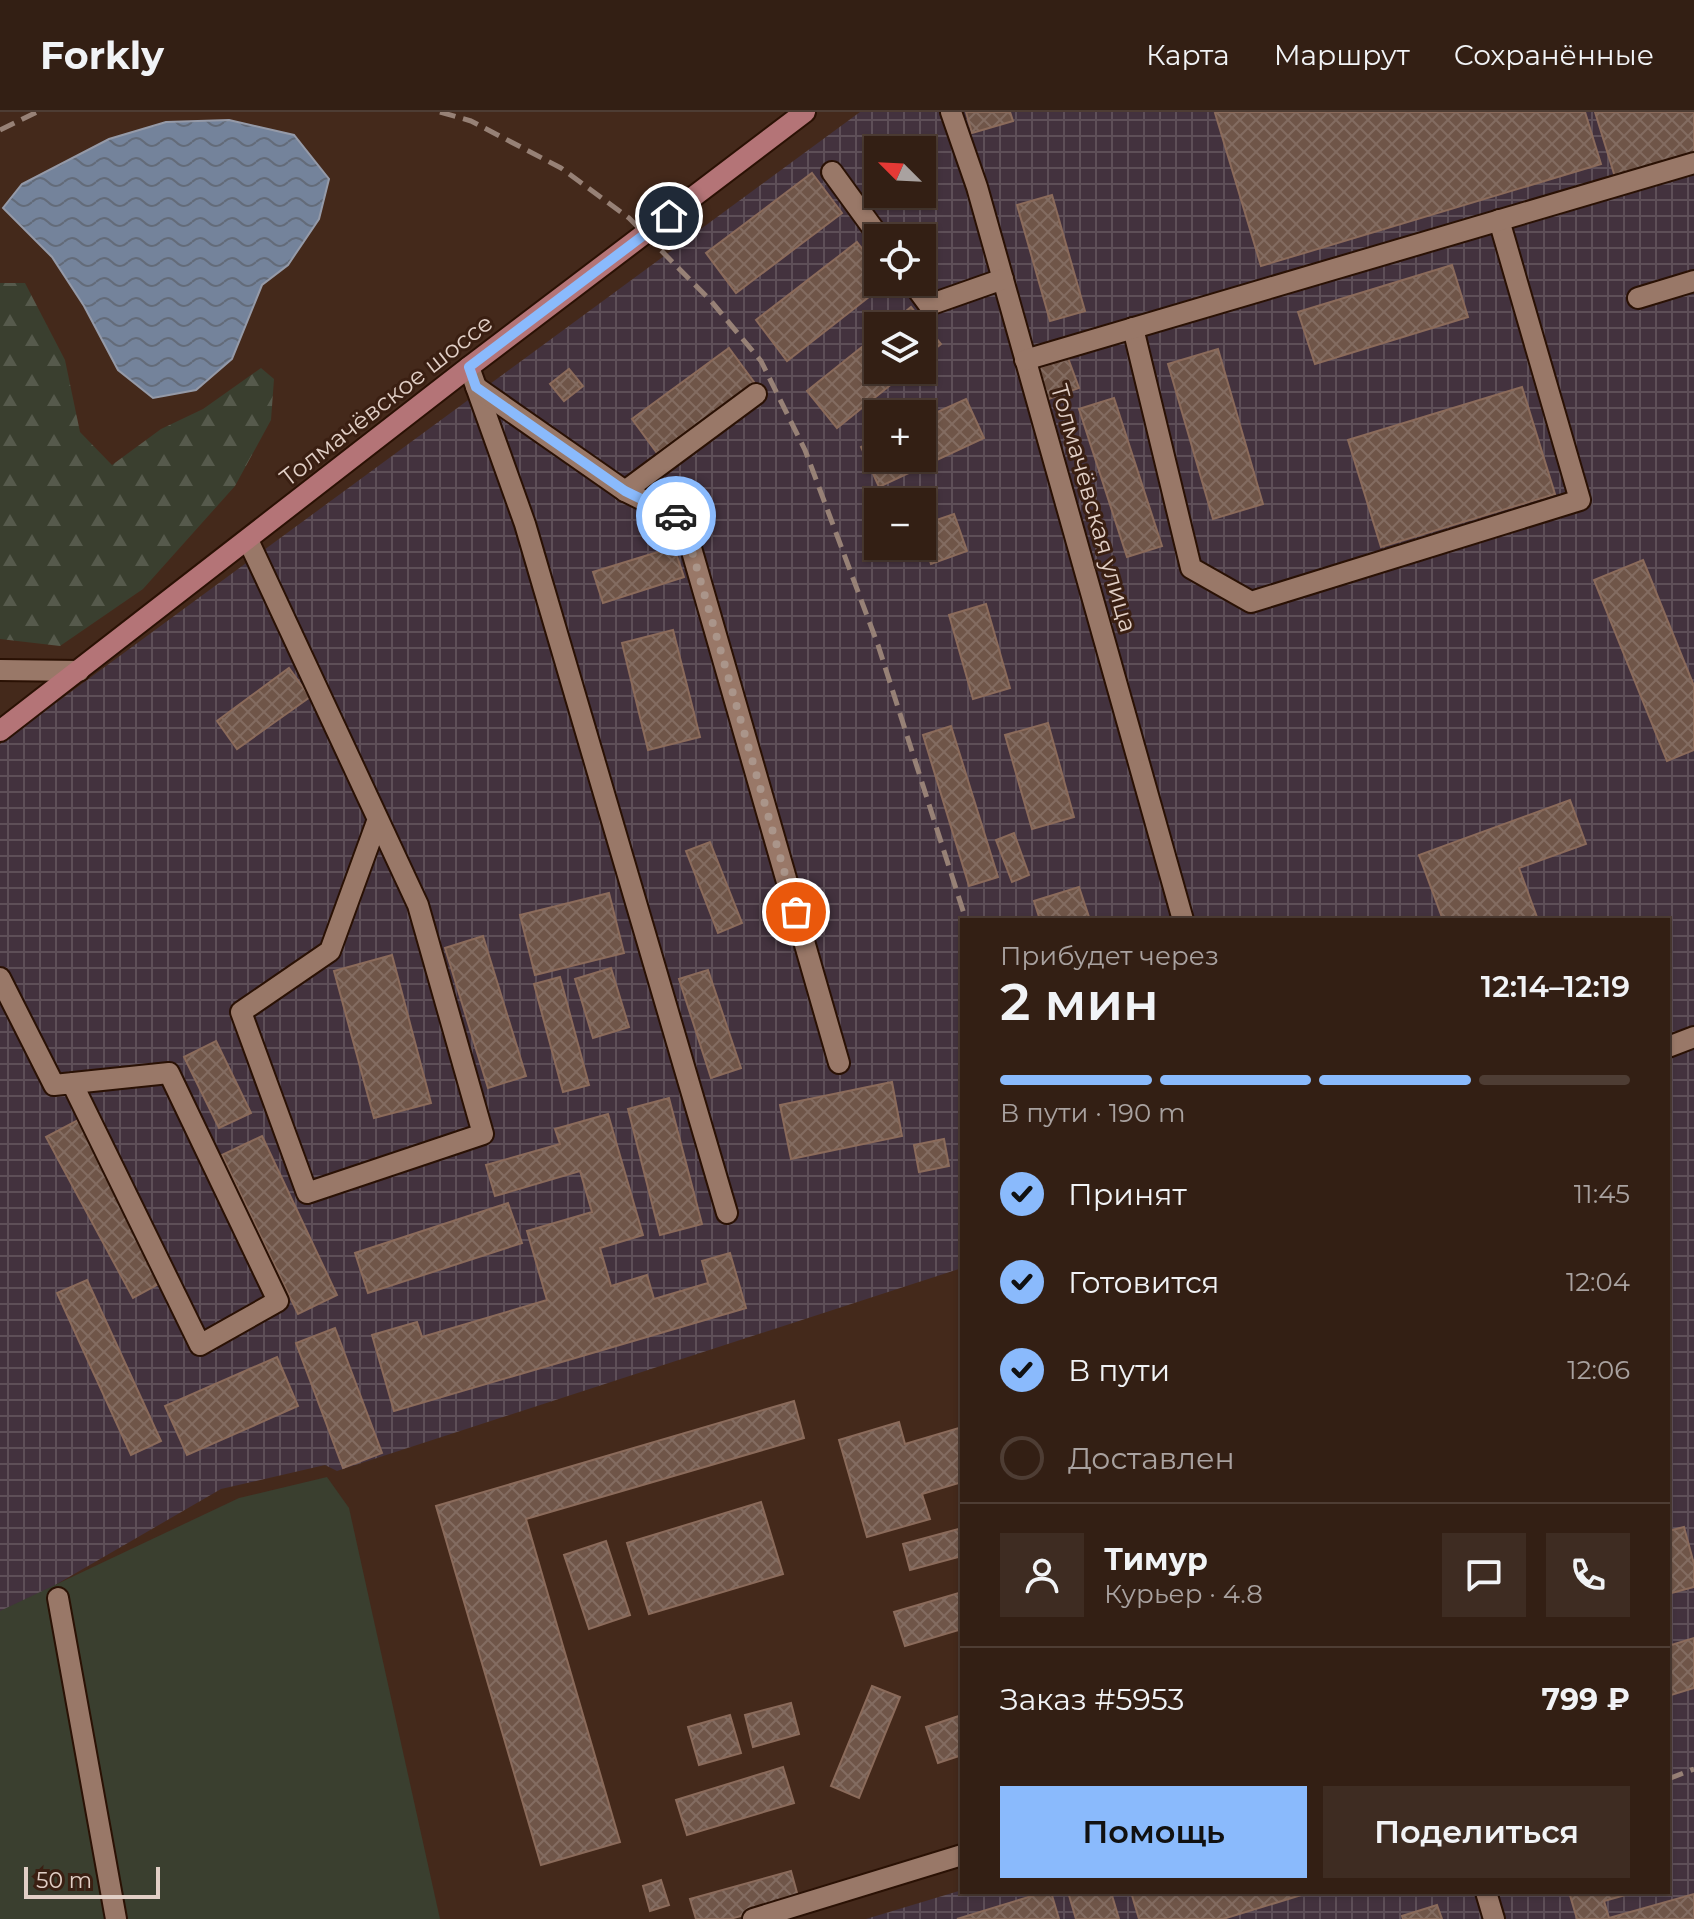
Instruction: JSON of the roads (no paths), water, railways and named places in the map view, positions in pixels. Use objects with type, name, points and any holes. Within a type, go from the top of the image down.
[{"type":"main road","name":"Толмачёвское шоссе","points":[[0,731],[469,367],[805,112]]},
{"type":"street","name":"Толмачёвская улица","points":[[951,112],[977,187],[1182,918]]},
{"type":"street","points":[[1025,360],[1694,163]]},
{"type":"street","points":[[832,172],[870,224]]},
{"type":"street","points":[[1133,328],[1191,568],[1251,602],[1580,500],[1499,220]]},
{"type":"street","points":[[922,296],[929,305],[1003,279]]},
{"type":"street","points":[[1638,298],[1694,281]]},
{"type":"street","points":[[469,367],[525,524],[727,1213]]},
{"type":"street","points":[[476,387],[625,491],[683,520],[839,1063]]},
{"type":"street","points":[[625,491],[756,394]]},
{"type":"street","points":[[248,540],[378,819],[418,905],[483,1134],[307,1193],[241,1012],[330,951],[378,819]]},
{"type":"street","points":[[0,670],[79,671]]},
{"type":"street","points":[[0,978],[54,1085],[72,1083],[169,1073],[278,1301],[200,1345],[72,1083]]},
{"type":"street","points":[[1670,1046],[1694,1037]]},
{"type":"street","points":[[58,1598],[116,1919]]},
{"type":"street","points":[[753,1919],[960,1856]]},
{"type":"street","points":[[1487,1894],[1494,1919]]},
{"type":"water","points":[[229,120],[294,135],[329,179],[319,219],[288,265],[262,285],[232,359],[196,390],[153,398],[118,370],[84,306],[52,257],[3,208],[22,184],[109,139],[166,122]]},
{"type":"railway","points":[[0,130],[37,112]]},
{"type":"railway","points":[[440,112],[471,121],[561,168],[629,218],[711,301],[761,361],[805,450],[878,645],[965,918]]},
{"type":"railway","points":[[1670,1778],[1694,1769]]}]
